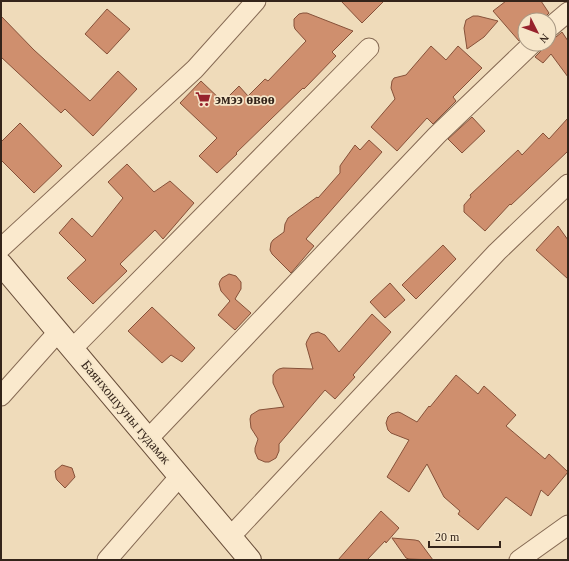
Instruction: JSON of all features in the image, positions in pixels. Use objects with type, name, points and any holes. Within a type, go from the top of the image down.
[{"type":"main road","name":"Баянхошууны гудамж","points":[[1,264],[250,560]]},
{"type":"street","points":[[1,248],[196,69],[256,1]]},
{"type":"street","points":[[557,21],[568,12]]},
{"type":"street","points":[[72,348],[369,48]]},
{"type":"street","points":[[148,439],[437,135],[524,52]]},
{"type":"street","points":[[230,536],[497,252],[568,184]]},
{"type":"street","points":[[1,396],[58,332]]},
{"type":"street","points":[[107,560],[180,476]]},
{"type":"street","points":[[519,560],[568,525]]},
{"type":"building","points":[[341,1],[384,1],[362,23]]},
{"type":"building","points":[[506,1],[541,1],[548,12],[517,12],[517,39],[493,11]]},
{"type":"building","points":[[107,9],[130,29],[107,54],[85,34]]},
{"type":"building","points":[[307,13],[353,31],[332,52],[336,56],[217,173],[199,156],[217,138],[180,103],[201,81],[223,102],[239,86],[248,96],[265,79],[268,81],[306,41],[294,26],[294,19],[299,14]]},
{"type":"building","points":[[1,16],[34,50],[90,101],[118,71],[137,89],[93,136],[65,109],[61,113],[1,57]]},
{"type":"building","points":[[473,16],[498,21],[484,37],[467,49],[464,28],[466,20]]},
{"type":"building","points":[[562,32],[568,41],[568,77],[551,54],[543,63],[535,57],[540,52],[557,52],[557,36]]},
{"type":"building","points":[[431,46],[446,60],[458,46],[482,68],[453,97],[456,101],[433,124],[427,118],[397,151],[371,127],[395,99],[391,88],[394,78],[406,75]]},
{"type":"building","points":[[472,117],[485,131],[462,153],[448,139]]},
{"type":"building","points":[[568,118],[568,151],[511,205],[510,204],[485,231],[464,212],[464,205],[471,197],[470,195],[518,150],[522,155],[543,133],[549,139]]},
{"type":"building","points":[[20,123],[62,166],[34,193],[1,160],[1,142]]},
{"type":"building","points":[[369,140],[382,152],[306,239],[314,246],[291,273],[272,254],[270,250],[271,243],[284,232],[285,224],[288,218],[317,197],[318,198],[340,173],[340,166],[355,145],[360,150]]},
{"type":"building","points":[[127,164],[154,192],[170,181],[194,203],[163,239],[155,230],[120,264],[127,271],[93,304],[67,278],[86,260],[59,233],[72,218],[92,237],[123,198],[108,182]]},
{"type":"building","points":[[558,226],[568,240],[568,279],[536,250]]},
{"type":"building","points":[[443,245],[456,259],[416,299],[402,285]]},
{"type":"building","points":[[229,274],[236,276],[241,282],[241,289],[235,299],[251,313],[235,330],[218,315],[230,301],[221,291],[219,284],[222,278]]},
{"type":"building","points":[[390,283],[405,300],[385,318],[370,302]]},
{"type":"building","points":[[152,307],[195,348],[182,362],[171,355],[162,363],[128,331]]},
{"type":"building","points":[[372,314],[391,332],[353,375],[355,377],[335,399],[325,390],[279,444],[279,451],[276,458],[269,462],[258,459],[255,448],[258,439],[251,428],[250,419],[251,415],[259,410],[284,407],[273,383],[273,375],[276,371],[283,368],[313,369],[306,344],[311,334],[318,332],[325,335],[339,352]]},
{"type":"building","points":[[456,375],[478,394],[484,386],[516,415],[506,426],[545,459],[549,454],[568,472],[548,496],[541,490],[531,516],[506,497],[478,530],[458,514],[460,511],[444,497],[427,464],[409,492],[387,477],[409,440],[391,433],[388,430],[386,423],[388,417],[391,414],[398,412],[417,422]]},
{"type":"building","points":[[62,465],[72,468],[75,477],[65,488],[57,480],[55,471]]},
{"type":"building","points":[[381,511],[399,528],[386,543],[385,541],[367,560],[338,560]]},
{"type":"building","points":[[392,538],[419,541],[433,560],[406,558]]},
{"type":"place","name":"эмээ өвөө","points":[[203,99]]}]
